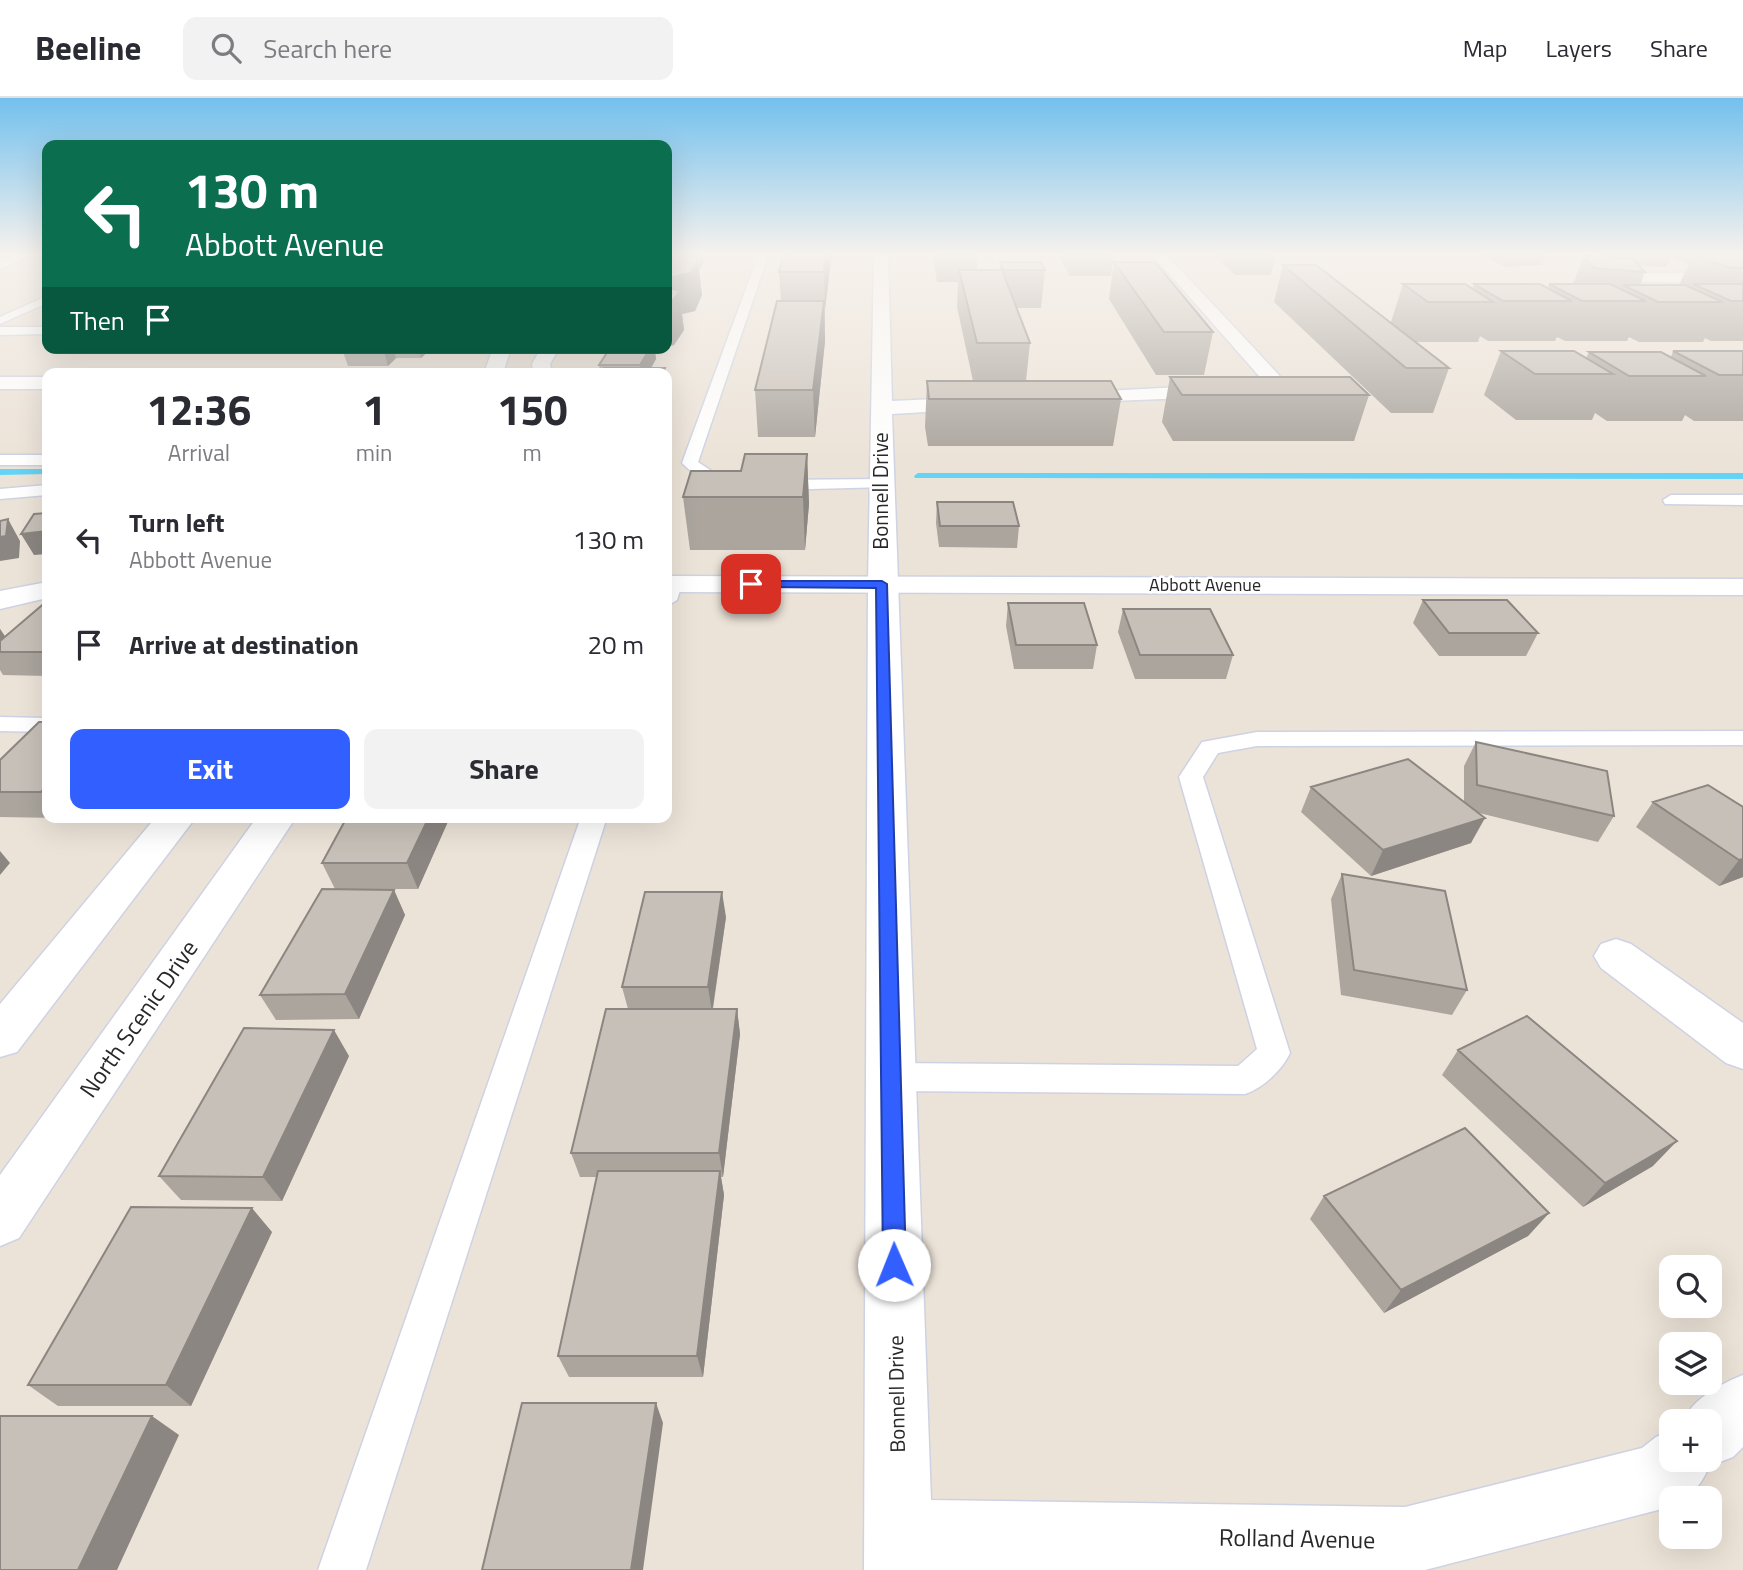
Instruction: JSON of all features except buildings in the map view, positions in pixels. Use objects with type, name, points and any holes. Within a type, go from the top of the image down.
[{"type":"street","name":"Bonnell Drive","points":[[881,322],[882,584],[900,1552]]},
{"type":"street","points":[[1047,400],[1241,390],[1270,379],[1219,322]]},
{"type":"street","points":[[0,383],[42,383]]},
{"type":"street","points":[[881,408],[992,402]]},
{"type":"street","name":"Abbott Avenue","points":[[672,589],[882,584],[1743,587]]},
{"type":"street","points":[[0,600],[42,591]]},
{"type":"street","points":[[0,1038],[172,823]]},
{"type":"street","name":"North Scenic Drive","points":[[0,1220],[273,823]]},
{"type":"street","points":[[1616,956],[1743,1049]]},
{"type":"street","points":[[1722,1424],[1743,1406]]},
{"type":"street","name":"Rolland Avenue","points":[[900,1552],[1405,1541],[1658,1478],[1665,1472]]},
{"type":"lane","points":[[740,322],[690,463],[711,478],[752,484],[881,484]]},
{"type":"lane","points":[[0,331],[42,331]]},
{"type":"lane","points":[[0,460],[42,460]]},
{"type":"lane","points":[[0,494],[42,490]]},
{"type":"lane","points":[[1671,500],[1743,500]]},
{"type":"lane","points":[[0,724],[42,724]]},
{"type":"lane","points":[[890,1077],[1245,1080],[1274,1053],[1191,777],[1210,747],[1258,738],[1739,743]]},
{"type":"lane","points":[[342,1570],[592,823]]},
{"type":"waterway","points":[[0,472],[42,472]]},
{"type":"waterway","points":[[918,476],[1743,476]]},
{"type":"route","points":[[751,584],[882,584],[894,1265]]}]
